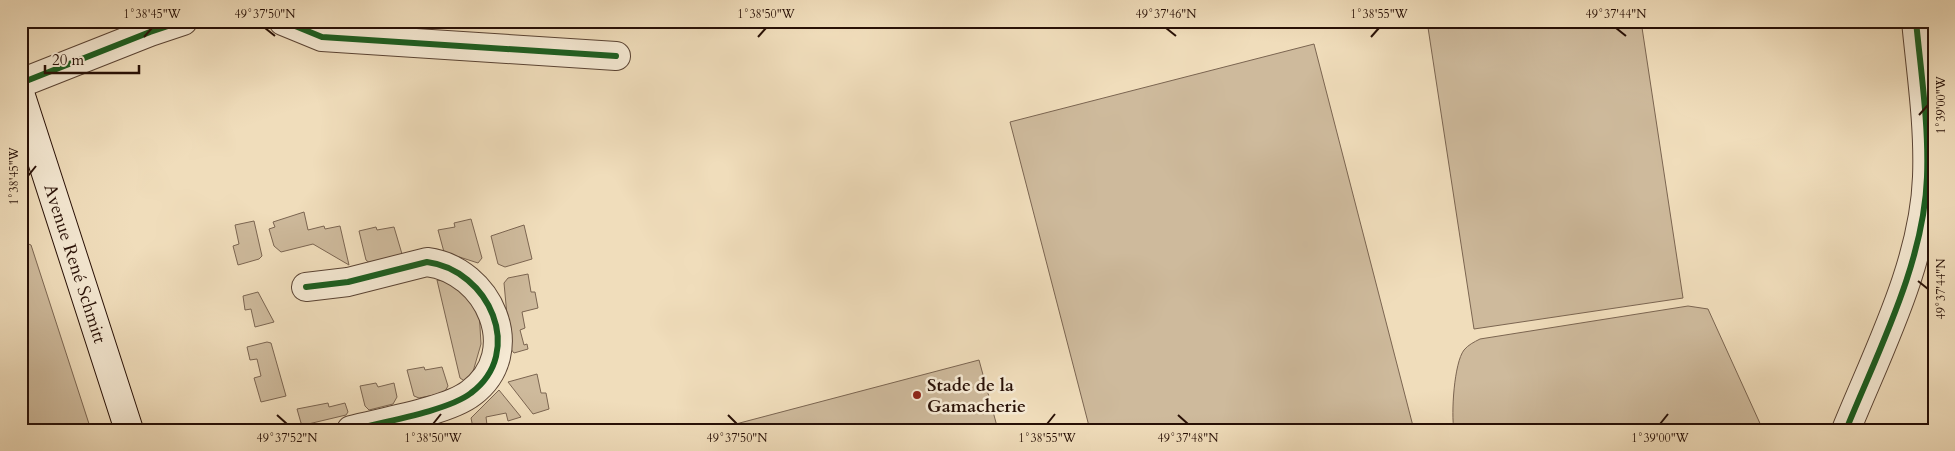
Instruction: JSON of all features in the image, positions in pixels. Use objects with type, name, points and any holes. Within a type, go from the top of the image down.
[{"type":"street","points":[[21,84],[150,32],[183,21]]},
{"type":"street","points":[[283,21],[322,37],[616,56]]},
{"type":"street","points":[[1846,430],[1904,284],[1918,237],[1924,205],[1927,178],[1926,129],[1916,21]]},
{"type":"street","name":"Avenue René Schmitt","points":[[21,96],[129,430]]},
{"type":"street","points":[[306,287],[348,282],[427,262],[439,264],[460,273],[477,289],[491,308],[497,331],[496,354],[485,378],[472,393],[452,404],[351,430]]},
{"type":"shaded area","points":[[1427,21],[1641,21],[1683,298],[1474,329]]},
{"type":"shaded area","points":[[1314,44],[1414,430],[1090,430],[1010,122]]},
{"type":"shaded area","points":[[304,212],[308,230],[324,226],[325,229],[340,226],[349,265],[313,244],[281,252],[274,246],[269,229],[275,227],[273,222]]},
{"type":"shaded area","points":[[471,219],[482,258],[478,263],[444,252],[438,230],[455,227],[454,223]]},
{"type":"shaded area","points":[[254,221],[262,256],[259,259],[238,265],[233,246],[239,244],[235,225]]},
{"type":"shaded area","points":[[524,225],[532,259],[505,267],[498,264],[491,236]]},
{"type":"shaded area","points":[[376,227],[377,230],[394,227],[402,254],[371,264],[366,260],[359,231]]},
{"type":"shaded area","points":[[21,241],[31,245],[91,430],[21,430]]},
{"type":"shaded area","points":[[528,274],[531,292],[535,292],[538,308],[522,312],[525,328],[520,330],[524,345],[527,344],[528,349],[514,353],[510,348],[504,283],[508,278]]},
{"type":"shaded area","points":[[437,280],[452,282],[479,310],[481,344],[472,375],[466,382],[460,378]]},
{"type":"shaded area","points":[[258,292],[274,322],[255,327],[251,309],[245,310],[243,296]]},
{"type":"shaded area","points":[[1688,306],[1708,309],[1763,430],[1454,430],[1453,401],[1458,366],[1464,350],[1476,341]]},
{"type":"shaded area","points":[[267,342],[271,343],[286,396],[261,402],[254,378],[261,376],[257,359],[250,360],[247,347]]},
{"type":"shaded area","name":"Stade de la Gamacherie","points":[[979,360],[998,430],[713,430]]},
{"type":"shaded area","points":[[424,367],[425,370],[442,367],[448,386],[444,393],[419,398],[414,396],[407,370]]},
{"type":"shaded area","points":[[537,374],[541,393],[546,393],[549,409],[533,414],[508,382]]},
{"type":"shaded area","points":[[376,383],[378,387],[394,383],[397,397],[393,404],[369,410],[365,406],[360,386]]},
{"type":"shaded area","points":[[499,390],[521,417],[508,421],[506,413],[486,417],[487,425],[473,428],[471,418]]},
{"type":"shaded area","points":[[328,403],[329,407],[345,403],[348,412],[346,415],[304,425],[301,423],[297,409]]},
{"type":"cycle path","points":[[21,83],[150,32],[183,21]]},
{"type":"cycle path","points":[[283,21],[322,37],[616,56]]},
{"type":"cycle path","points":[[1846,430],[1897,306],[1918,242],[1924,209],[1927,177],[1927,138],[1916,21]]},
{"type":"cycle path","points":[[306,287],[348,282],[427,262],[449,268],[468,280],[483,296],[493,315],[498,336],[496,356],[487,376],[471,393],[431,411],[351,430]]},
{"type":"place","name":"Stade de la Gamacherie","points":[[917,395]]}]
